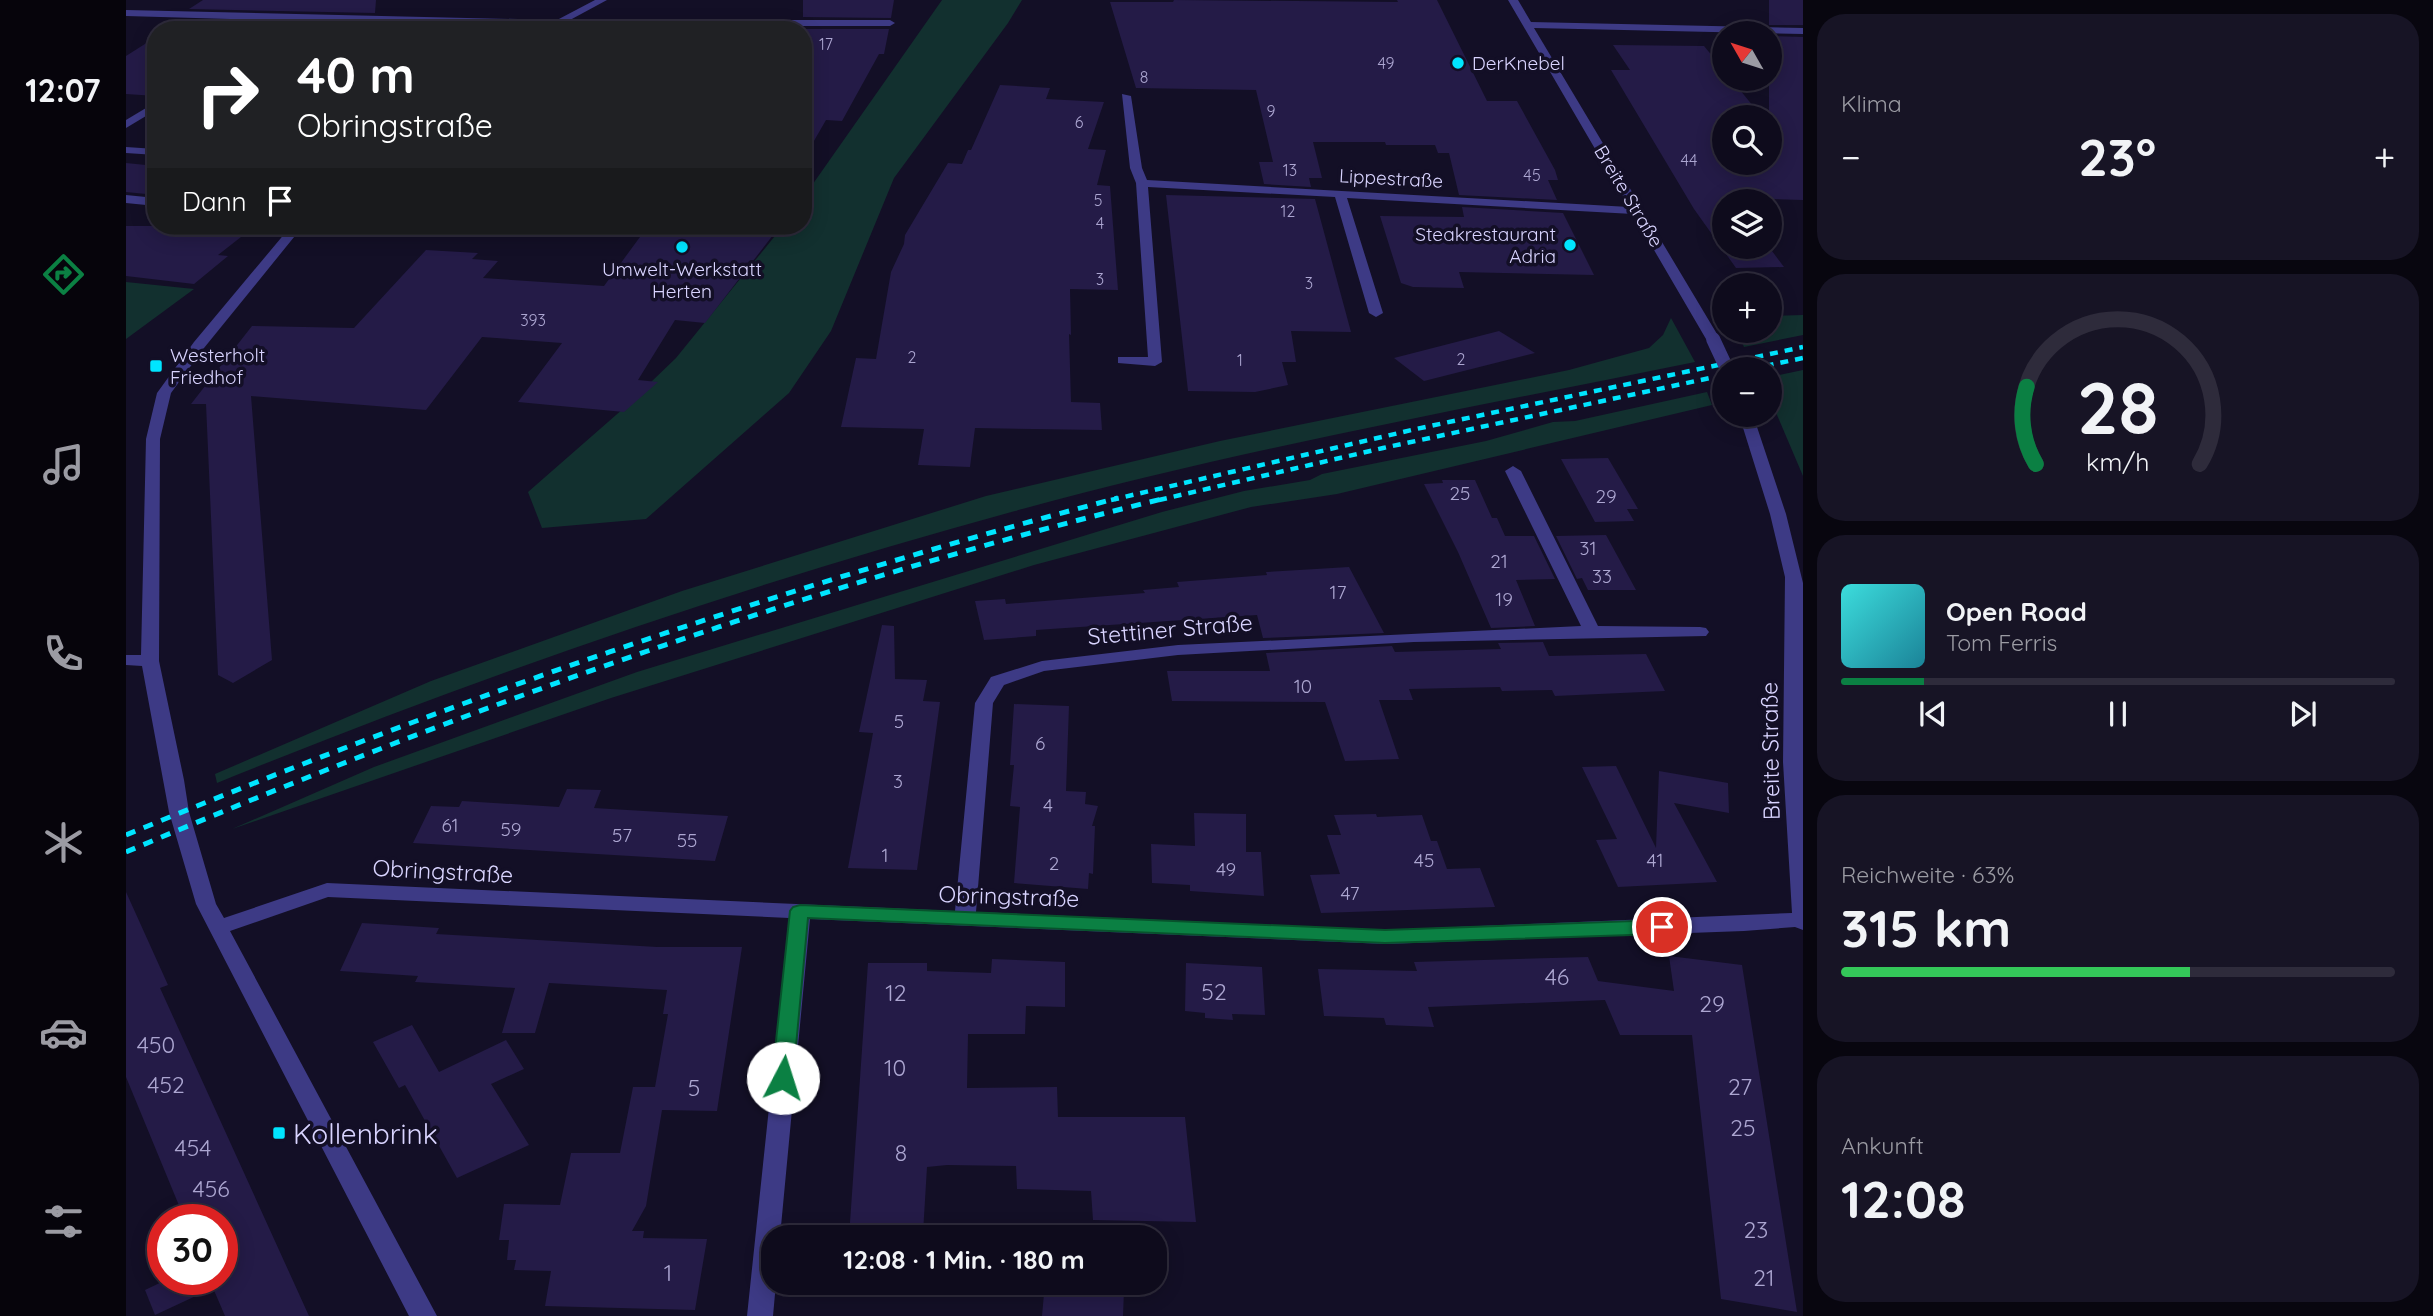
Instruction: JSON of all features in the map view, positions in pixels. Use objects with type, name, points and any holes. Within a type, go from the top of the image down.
[{"type":"street","points":[[559,21],[602,0]]},
{"type":"street","name":"Breite Straße","points":[[1513,0],[1721,357]]},
{"type":"street","points":[[126,20],[131,13],[411,21]]},
{"type":"street","points":[[812,23],[890,23]]},
{"type":"street","points":[[1528,24],[1803,31]]},
{"type":"street","points":[[1123,360],[1155,362],[1142,183],[1136,168],[1126,96]]},
{"type":"street","points":[[126,125],[147,111]]},
{"type":"street","points":[[126,150],[147,151]]},
{"type":"street","name":"Lippestraße","points":[[1142,183],[1638,211]]},
{"type":"street","points":[[1340,194],[1377,313]]},
{"type":"street","points":[[126,200],[147,201]]},
{"type":"street","points":[[290,235],[164,393],[153,439],[150,661],[182,828],[206,904],[417,1314]]},
{"type":"street","name":"Breite Straße","points":[[1750,427],[1778,514],[1803,615]]},
{"type":"street","points":[[1513,471],[1592,631]]},
{"type":"street","name":"Breite Straße","points":[[1793,578],[1792,762],[1803,920]]},
{"type":"street","name":"Stettiner Straße","points":[[965,919],[984,704],[998,681],[1042,666],[1178,650],[1592,631],[1700,632]]},
{"type":"street","points":[[126,660],[150,661]]},
{"type":"street","name":"Obringstraße","points":[[219,927],[327,890],[1385,937],[1803,920]]},
{"type":"street","points":[[760,1316],[800,911]]},
{"type":"green space","points":[[942,0],[1022,0],[894,178],[831,331],[789,393],[646,519],[542,528],[528,492],[624,408],[676,358],[776,235],[812,235],[812,185]]},
{"type":"green space","points":[[126,282],[194,289],[126,339]]},
{"type":"green space","points":[[1803,315],[1803,335],[1782,339],[1782,316]]},
{"type":"green space","points":[[1671,318],[1695,362],[1183,468],[1015,511],[813,570],[612,635],[413,706],[217,783],[215,774],[431,681],[682,591],[986,496],[1220,441],[1569,370],[1649,348],[1663,335]]},
{"type":"green space","points":[[1742,343],[1764,343],[1744,347]]},
{"type":"green space","points":[[1803,370],[1803,476],[1782,427],[1782,374]]},
{"type":"green space","points":[[1707,392],[1712,405],[1337,494],[1251,507],[1034,565],[611,698],[232,829],[374,767],[637,672],[1162,512],[1244,491],[1310,480],[1322,474],[1486,441],[1553,422],[1575,421]]},
{"type":"building","points":[[203,0],[376,0],[375,13],[189,9]]},
{"type":"building","points":[[803,0],[894,0],[891,18],[803,17]]},
{"type":"building","points":[[1437,0],[1487,101],[1517,101],[1555,170],[1558,180],[1548,180],[1557,200],[1459,195],[1449,153],[1438,153],[1435,145],[1386,145],[1385,142],[1313,142],[1322,178],[1309,178],[1311,187],[1264,184],[1259,162],[1273,162],[1256,90],[1136,88],[1110,2]]},
{"type":"building","points":[[1769,0],[1803,0],[1803,25],[1782,25],[1782,21],[1769,21]]},
{"type":"building","points":[[812,29],[889,29],[884,54],[879,54],[842,121],[826,120],[812,144]]},
{"type":"building","points":[[1782,36],[1803,37],[1803,200],[1782,199],[1782,189],[1712,189],[1712,234],[1611,70],[1630,70],[1613,45],[1704,46],[1712,56],[1712,91],[1741,91],[1752,105],[1712,105],[1712,175],[1782,175],[1782,105],[1769,105],[1769,91],[1782,91]]},
{"type":"building","points":[[147,43],[147,95],[126,94],[126,56]]},
{"type":"building","points":[[1000,85],[1050,88],[1046,99],[1104,102],[1088,149],[1106,150],[1097,185],[1110,186],[1118,290],[1070,289],[1071,335],[1069,334],[1071,402],[1100,403],[1102,430],[975,428],[970,467],[918,465],[924,429],[841,427],[856,358],[876,359],[891,272],[904,244],[905,235],[948,163],[962,164],[968,150],[971,150]]},
{"type":"building","points":[[126,163],[147,165],[147,194],[126,192]]},
{"type":"building","points":[[1166,195],[1315,199],[1351,332],[1291,331],[1296,362],[1282,362],[1288,385],[1255,392],[1188,391]]},
{"type":"building","points":[[1462,207],[1563,213],[1594,275],[1459,272],[1464,288],[1413,287],[1401,283],[1380,216],[1464,217]]},
{"type":"building","points":[[126,226],[147,226],[147,235],[244,235],[218,255],[228,256],[194,284],[126,276]]},
{"type":"building","points":[[641,235],[773,235],[705,323],[675,320],[638,380],[658,382],[624,412],[518,402],[562,343],[482,337],[426,410],[251,396],[272,660],[233,683],[218,675],[206,404],[191,404],[252,326],[354,328],[426,250],[478,253],[472,259],[498,261],[483,278],[604,286]]},
{"type":"building","points":[[1730,259],[1778,259],[1784,267],[1736,268]]},
{"type":"building","points":[[1499,331],[1535,353],[1424,381],[1394,358]]},
{"type":"building","points":[[1608,458],[1638,509],[1627,509],[1634,521],[1595,522],[1561,459]]},
{"type":"building","points":[[1442,480],[1475,480],[1492,518],[1497,518],[1505,536],[1534,536],[1555,579],[1516,580],[1535,626],[1491,628],[1458,552],[1424,484],[1443,483]]},
{"type":"building","points":[[1606,535],[1636,590],[1588,590],[1582,578],[1577,579],[1556,536]]},
{"type":"building","points":[[1349,567],[1384,633],[1263,638],[1257,615],[1036,630],[1036,636],[984,640],[975,601],[1005,599],[1006,604],[1145,593],[1143,590],[1179,587],[1177,582],[1267,575],[1266,572]]},
{"type":"building","points":[[882,625],[894,626],[895,679],[927,680],[923,701],[940,702],[917,870],[848,868],[873,733],[859,732]]},
{"type":"building","points":[[1543,642],[1549,656],[1646,654],[1665,691],[1555,696],[1552,690],[1502,691],[1500,687],[1409,689],[1413,700],[1379,700],[1399,759],[1345,761],[1325,702],[1172,701],[1167,671],[1270,671],[1266,653],[1392,646],[1395,652],[1501,649],[1498,643]]},
{"type":"building","points":[[1014,704],[1069,706],[1066,791],[1086,792],[1085,804],[1098,806],[1092,826],[1095,826],[1093,874],[1089,873],[1088,889],[1014,883],[1020,807],[1010,806],[1014,765],[1010,765]]},
{"type":"building","points":[[1616,766],[1656,848],[1659,771],[1728,783],[1729,813],[1674,803],[1717,882],[1618,887],[1596,840],[1617,839],[1582,767]]},
{"type":"building","points":[[567,789],[601,790],[594,808],[728,816],[715,861],[413,843],[431,806],[459,807],[462,801],[559,807]]},
{"type":"building","points":[[1194,813],[1246,814],[1246,852],[1261,852],[1264,896],[1190,891],[1190,885],[1152,883],[1151,844],[1195,846]]},
{"type":"building","points":[[1376,814],[1377,817],[1422,815],[1431,841],[1437,841],[1447,869],[1480,868],[1495,907],[1321,913],[1310,875],[1340,874],[1327,835],[1341,835],[1334,815]]},
{"type":"building","points":[[126,892],[168,985],[160,988],[309,1316],[225,1316],[216,1295],[238,1295],[238,1204],[178,1204],[126,1077]]},
{"type":"building","points":[[362,923],[439,928],[436,934],[657,947],[742,947],[717,1111],[662,1110],[646,1206],[632,1231],[644,1231],[643,1238],[707,1239],[695,1310],[545,1306],[551,1271],[514,1270],[516,1260],[507,1260],[509,1240],[499,1240],[504,1204],[560,1205],[571,1153],[620,1153],[633,1087],[655,1087],[668,1014],[663,1014],[667,990],[549,983],[535,1033],[502,1033],[515,988],[415,982],[418,976],[340,971]]},
{"type":"building","points":[[1669,956],[1742,965],[1797,1312],[1721,1299],[1692,1035],[1620,1035],[1605,1000],[1428,1007],[1434,1027],[1386,1025],[1384,1018],[1324,1016],[1318,969],[1417,971],[1414,962],[1588,957],[1598,981],[1674,991]]},
{"type":"building","points":[[992,959],[1065,962],[1065,1007],[1026,1006],[1025,1034],[968,1034],[967,1088],[1057,1087],[1058,1117],[1185,1117],[1196,1222],[1093,1220],[1091,1191],[1017,1189],[1016,1166],[947,1165],[927,1167],[923,1225],[850,1225],[868,963],[927,963],[927,971],[991,973]]},
{"type":"building","points":[[1186,963],[1262,967],[1265,1015],[1232,1014],[1233,1020],[1205,1018],[1205,1013],[1185,1011]]},
{"type":"building","points":[[412,1025],[439,1072],[506,1040],[524,1069],[491,1084],[529,1145],[457,1178],[405,1085],[399,1088],[373,1042]]},
{"type":"building","points":[[147,1295],[198,1295],[155,1315]]},
{"type":"building","points":[[971,1295],[971,1297],[846,1296]]},
{"type":"building","points":[[1044,1295],[1124,1295],[1123,1316],[1042,1316]]},
{"type":"railway","points":[[1111,500],[1416,429],[1803,347]]},
{"type":"railway","points":[[1782,362],[1803,358]]},
{"type":"railway","points":[[1159,500],[1383,448],[1712,378]]},
{"type":"railway","points":[[126,835],[370,738],[616,650],[866,569],[1118,498]]},
{"type":"railway","points":[[126,852],[381,749],[639,654],[900,570],[1166,498]]},
{"type":"place","name":"DerKnebel","points":[[1458,63]]},
{"type":"place","name":"Steakrestaurant Adria","points":[[1570,245]]},
{"type":"place","name":"Umwelt-Werkstatt Herten","points":[[682,247]]},
{"type":"place","name":"Westerholt Friedhof","points":[[156,366]]},
{"type":"place","name":"Kollenbrink","points":[[279,1133]]},
{"type":"route","points":[[783,1078],[800,911],[1385,937],[1662,927]]}]
